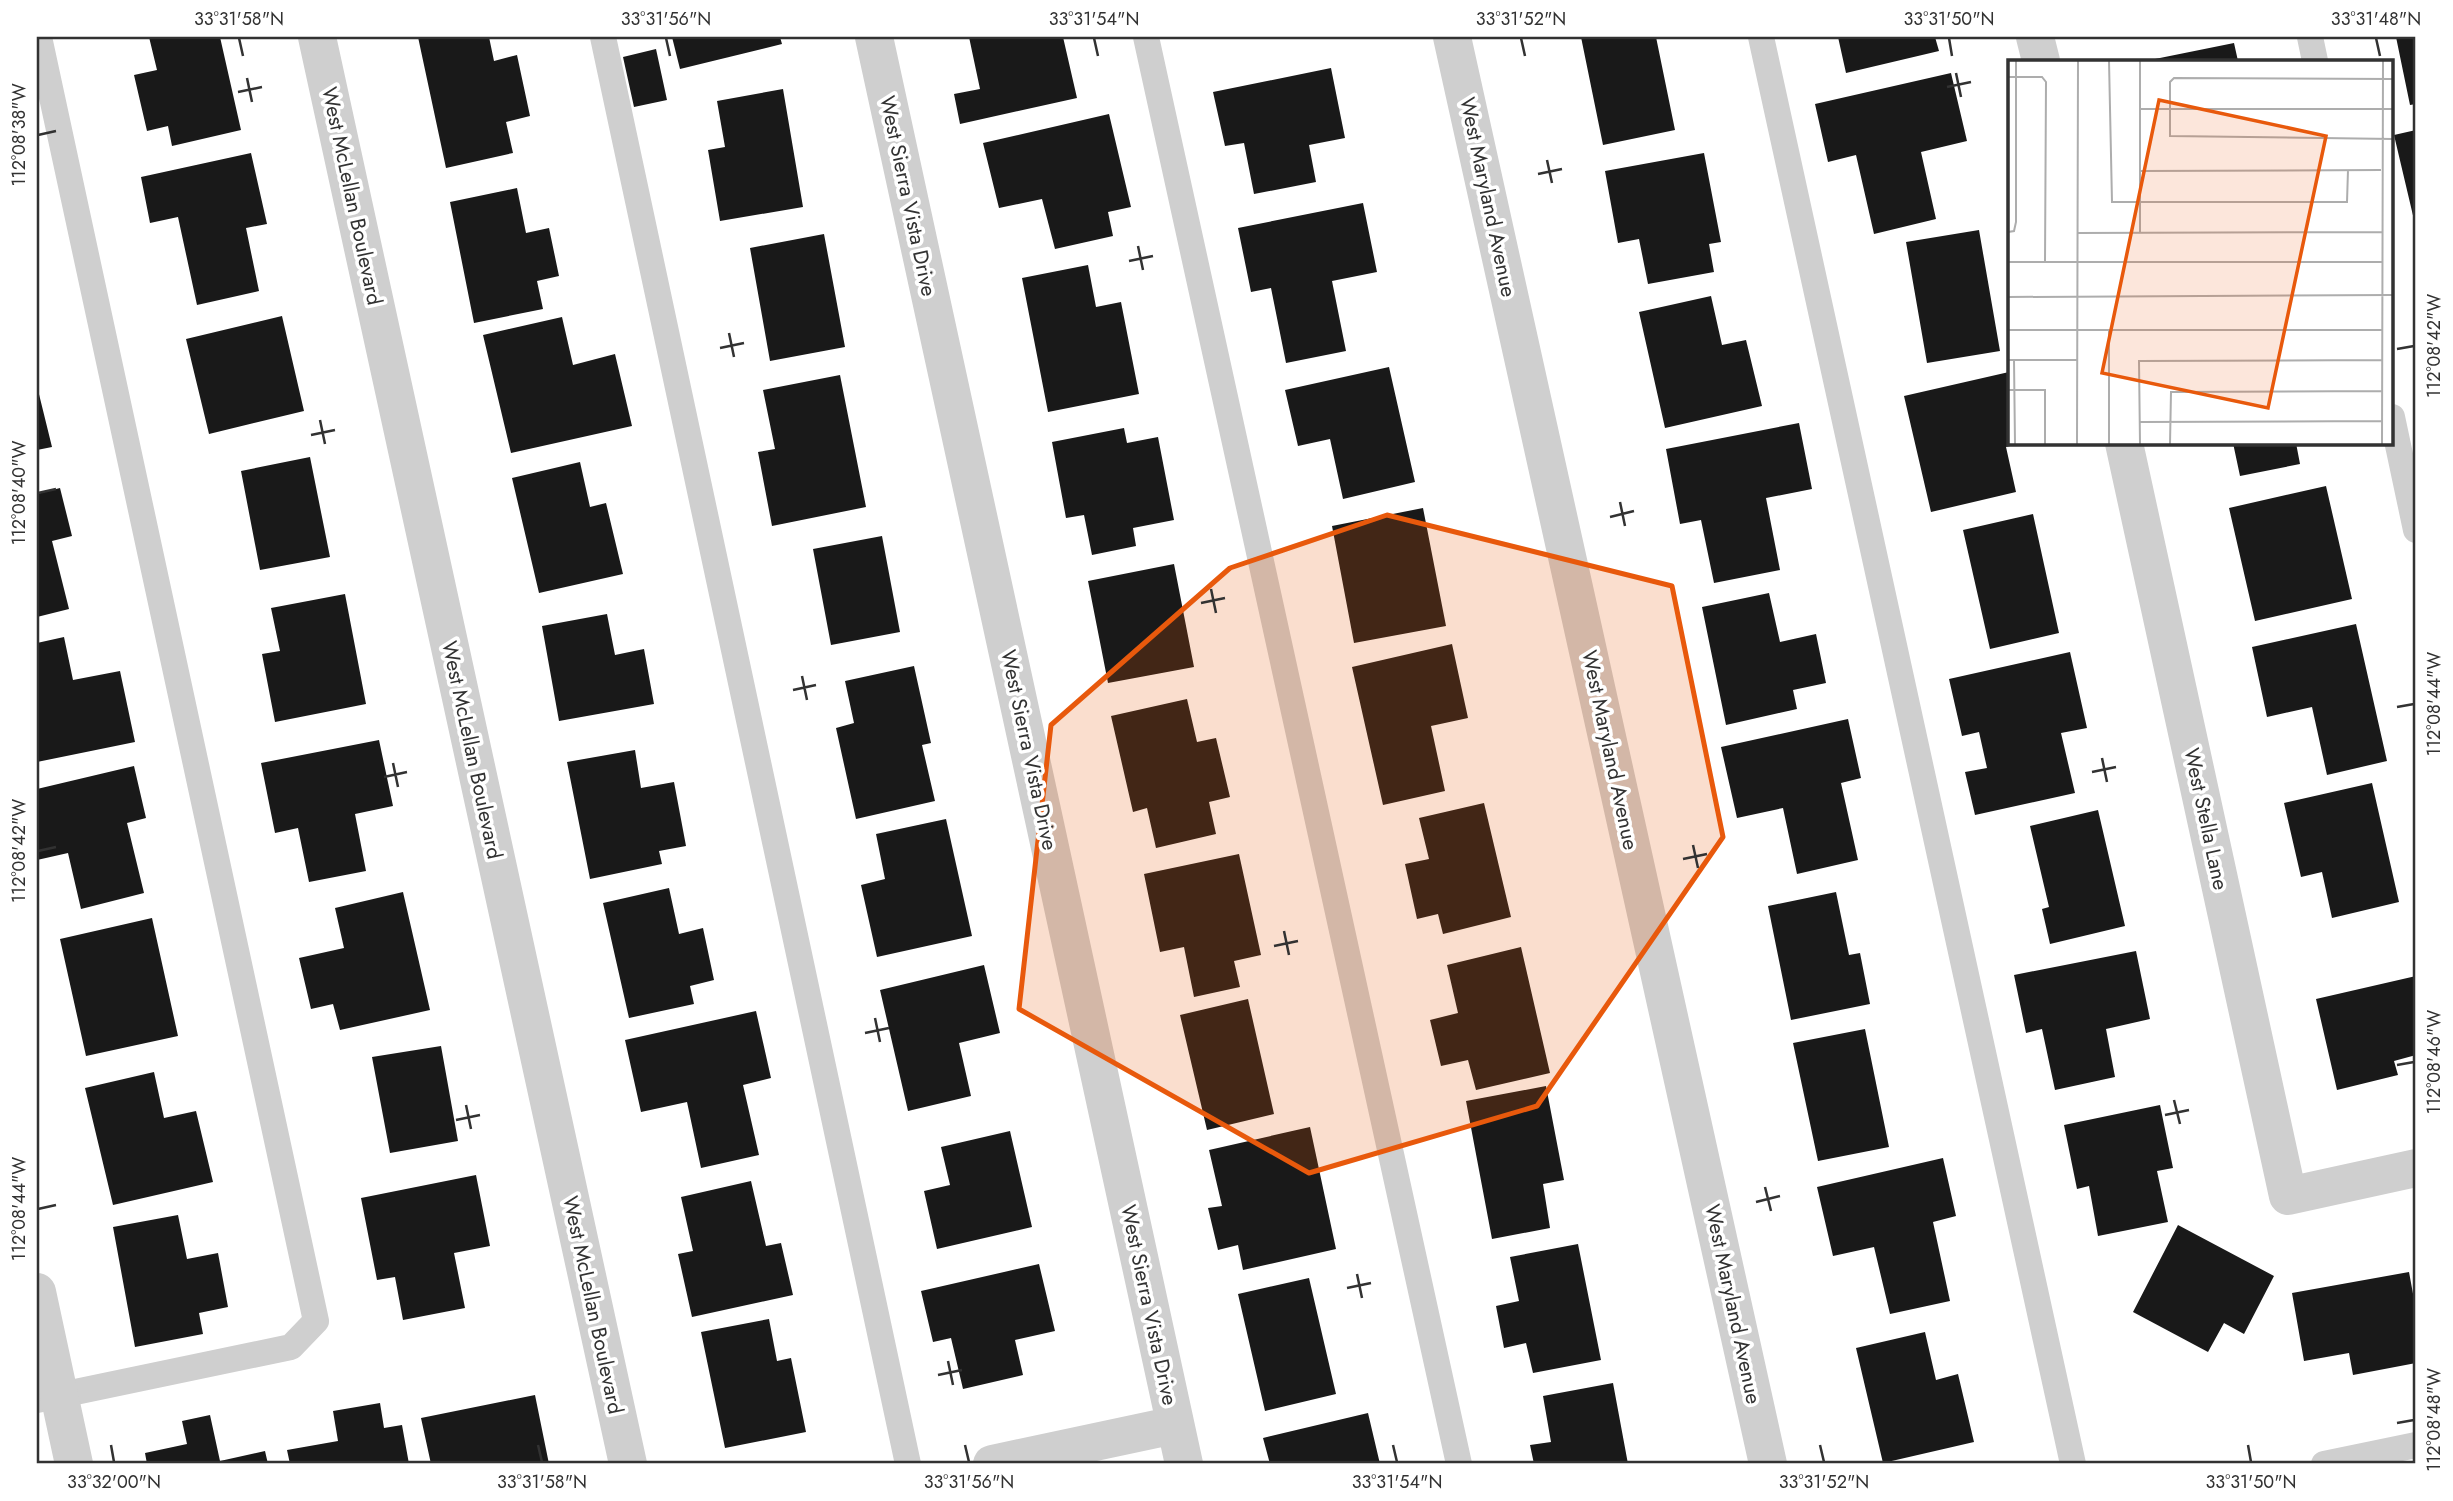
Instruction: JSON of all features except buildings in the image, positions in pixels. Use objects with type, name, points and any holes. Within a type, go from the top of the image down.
[{"type":"street","name":"West McLellan Boulevard","points":[[317,37],[628,1464]]},
{"type":"street","name":"West Sierra Vista Drive","points":[[874,37],[1184,1464]]},
{"type":"street","name":"West Maryland Avenue","points":[[1452,37],[1768,1464]]},
{"type":"street","points":[[2035,37],[2041,60]]},
{"type":"street","name":"West Stella Lane","points":[[2124,444],[2288,1196],[2416,1168]]},
{"type":"street","points":[[37,1292],[48,1398],[74,1464]]},
{"type":"street","points":[[992,1464],[1175,1425]]},
{"type":"lane","points":[[38,37],[316,1321],[291,1347],[48,1398]]},
{"type":"lane","points":[[603,37],[908,1464]]},
{"type":"lane","points":[[1146,37],[1459,1464]]},
{"type":"lane","points":[[1761,37],[2073,1464]]},
{"type":"lane","points":[[2309,37],[2315,60]]},
{"type":"lane","points":[[2394,426],[2416,530]]},
{"type":"lane","points":[[2324,1464],[2416,1444]]},
{"type":"highlighted area","points":[[1387,515],[1672,586],[1723,837],[1537,1106],[1309,1173],[1019,1009],[1051,725],[1230,568]]}]
